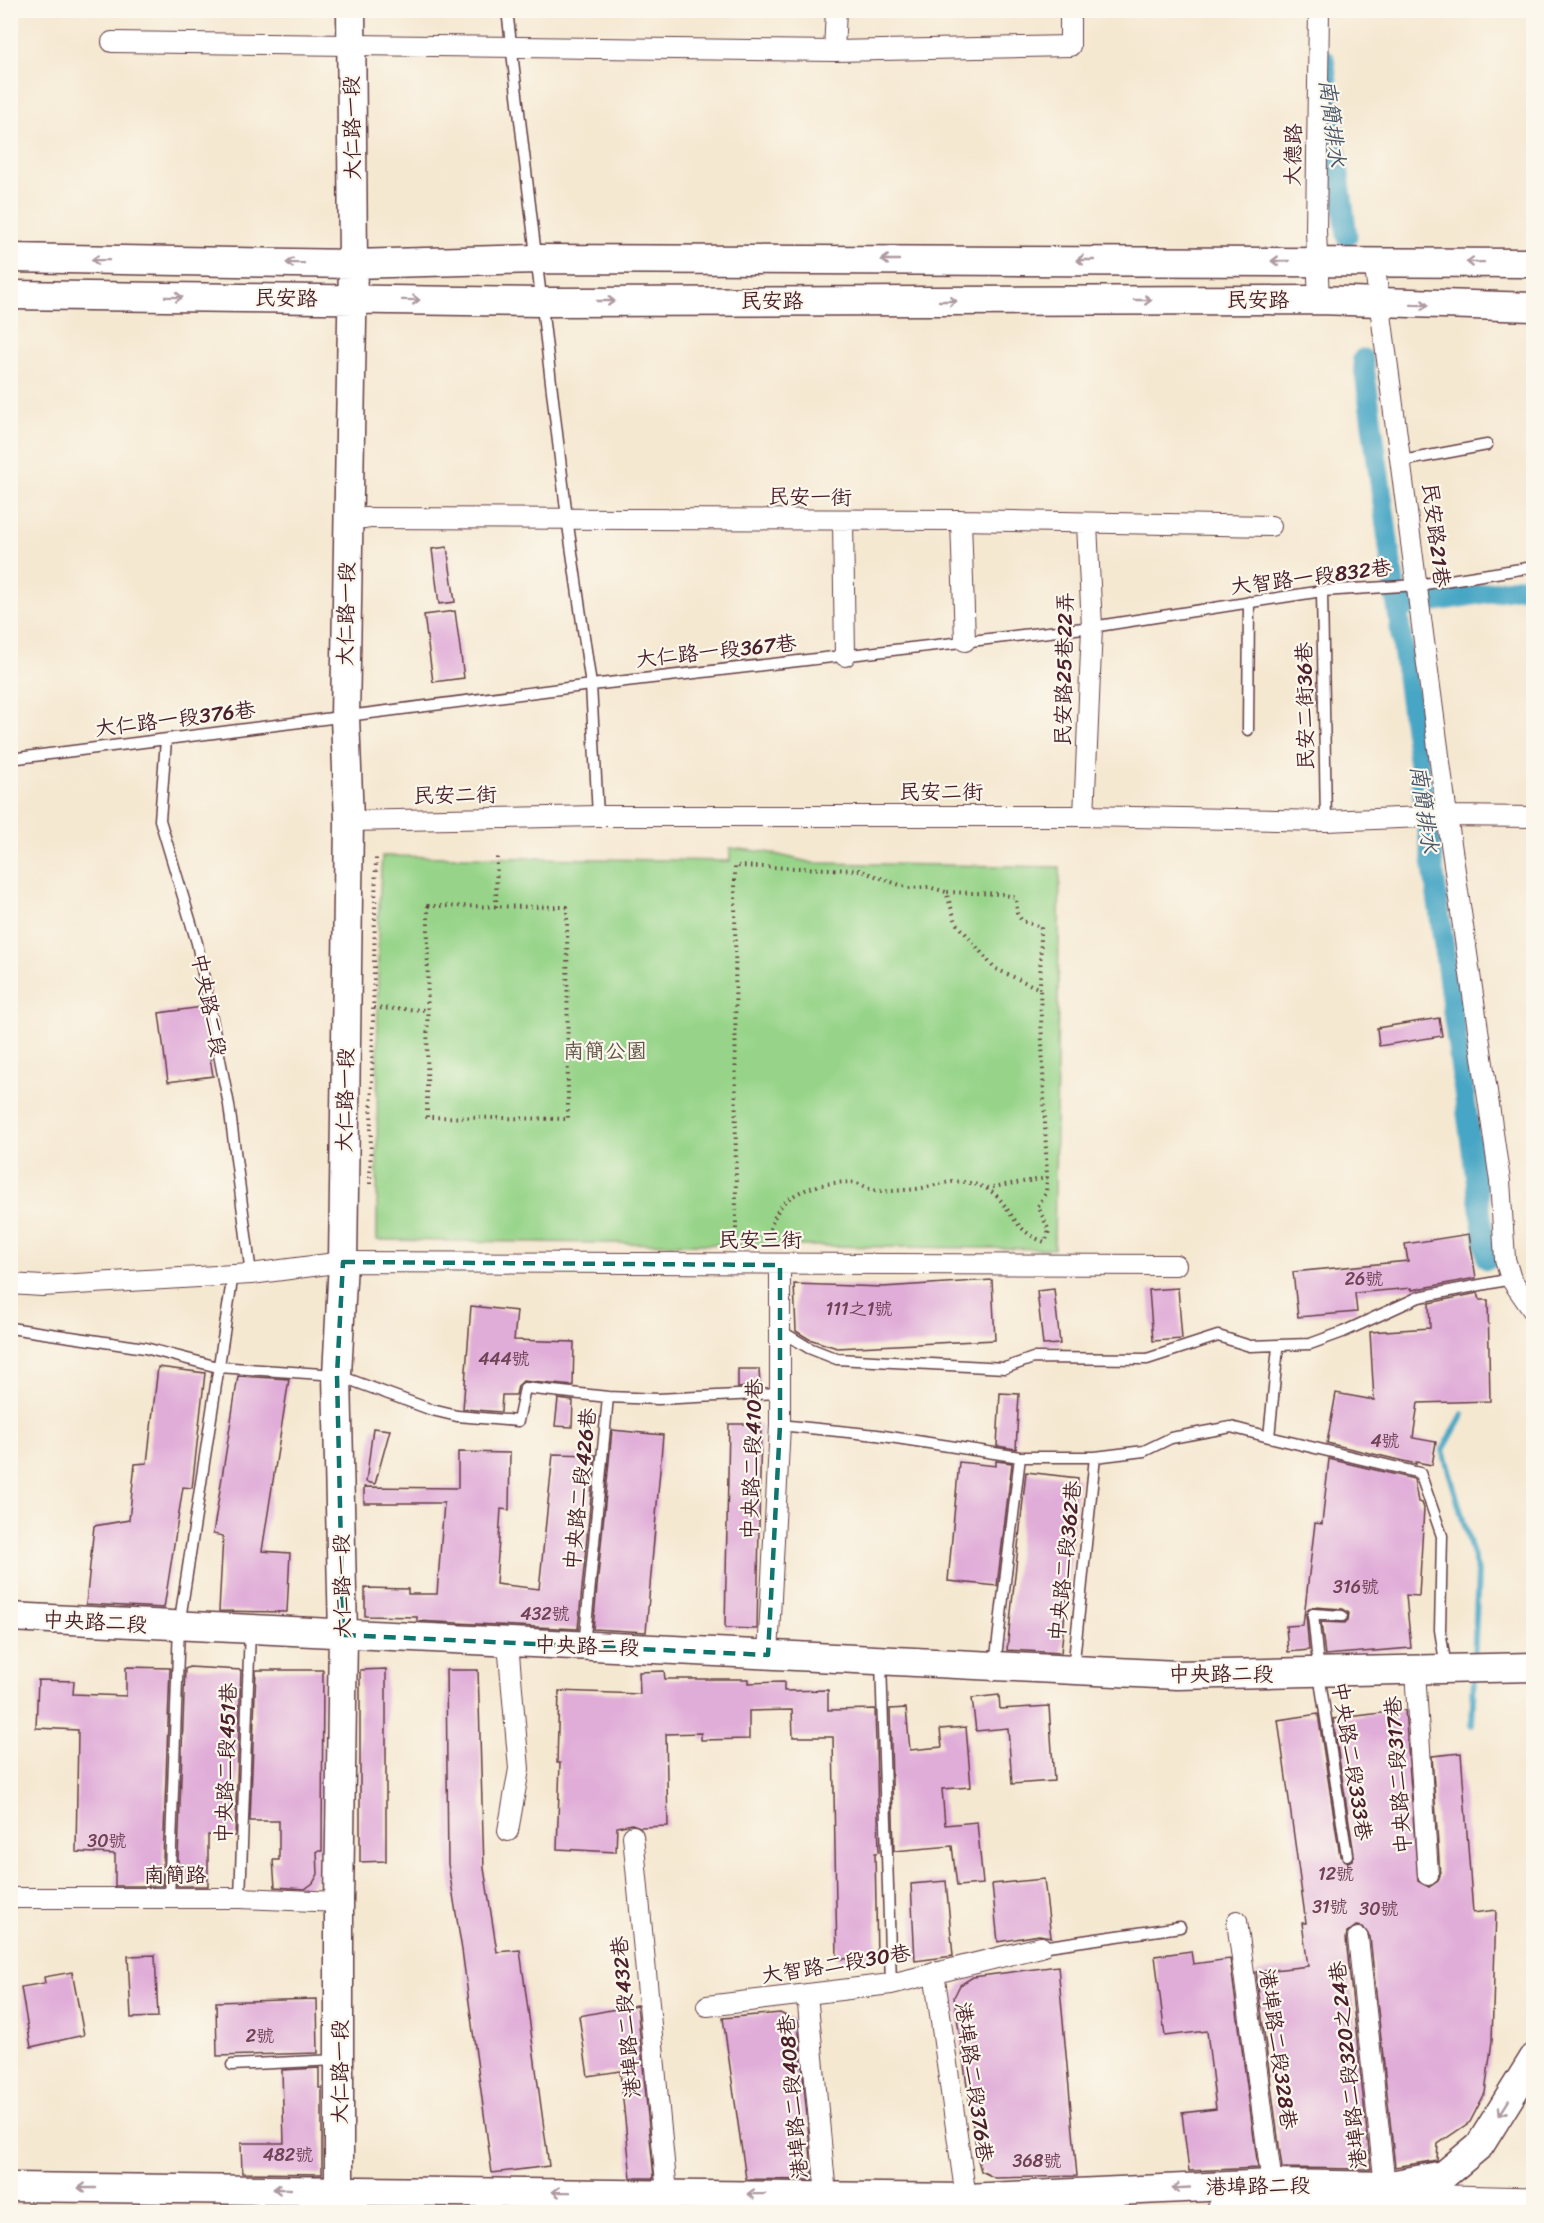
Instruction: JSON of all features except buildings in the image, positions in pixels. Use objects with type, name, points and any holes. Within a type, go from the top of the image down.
[{"type":"highway","points":[[1224,2212],[1369,2200],[1533,2204]]},
{"type":"street","name":"大仁路一段","points":[[340,2201],[339,1902],[343,1635],[337,1375],[343,1262],[349,821],[345,717],[354,264],[351,10]]},
{"type":"street","points":[[834,51],[837,10]]},
{"type":"street","points":[[112,42],[512,45],[834,51],[1070,46],[1070,10]]},
{"type":"street","name":"大德路","points":[[1319,10],[1317,261],[1319,300]]},
{"type":"street","name":"民安路","points":[[10,258],[354,264],[537,259],[1533,263]]},
{"type":"street","name":"民安路21巷","points":[[1374,261],[1378,303],[1402,460],[1447,816],[1500,1181],[1505,1259],[1511,1279]]},
{"type":"street","name":"民安路","points":[[10,295],[543,302],[1319,300],[1533,307]]},
{"type":"street","name":"民安一街","points":[[348,518],[843,522],[961,520],[1271,526]]},
{"type":"street","points":[[961,520],[966,641]]},
{"type":"street","points":[[843,522],[845,656]]},
{"type":"street","name":"民安路25巷22弄","points":[[1084,816],[1092,627],[1087,524]]},
{"type":"street","name":"民安二街","points":[[349,821],[598,816],[1084,816],[1326,821],[1447,816],[1533,817]]},
{"type":"street","name":"民安三街","points":[[343,1262],[772,1260],[1176,1264]]},
{"type":"street","name":"中央路二段410巷","points":[[768,1655],[780,1425],[778,1393],[781,1331],[772,1260]]},
{"type":"street","points":[[10,1284],[42,1286],[242,1274],[343,1262]]},
{"type":"street","points":[[1511,1279],[1533,1312]]},
{"type":"street","name":"中央路二段","points":[[10,1617],[1177,1675],[1319,1674],[1446,1668],[1533,1667]]},
{"type":"street","points":[[508,1643],[519,1769],[508,1832]]},
{"type":"street","name":"中央路二段317巷","points":[[1414,1671],[1428,1875]]},
{"type":"street","name":"港埠路二段432巷","points":[[633,1836],[667,2193]]},
{"type":"street","name":"南簡路","points":[[10,1898],[169,1900],[240,1898],[339,1902]]},
{"type":"street","name":"港埠路二段328巷","points":[[1237,1921],[1272,2184]]},
{"type":"street","name":"港埠路二段320之24巷","points":[[1358,1938],[1385,2186]]},
{"type":"street","name":"大智路二段30巷","points":[[707,2006],[891,1984],[1041,1947]]},
{"type":"street","name":"港埠路二段376巷","points":[[934,1972],[966,2198]]},
{"type":"street","name":"港埠路二段408巷","points":[[807,1994],[826,2195]]},
{"type":"street","points":[[1385,2186],[1444,2175],[1480,2145],[1533,2058]]},
{"type":"street","name":"港埠路二段","points":[[10,2187],[340,2201],[667,2193],[966,2198],[1272,2184],[1385,2186],[1533,2194]]},
{"type":"lane","points":[[507,10],[567,518],[591,684],[598,816]]},
{"type":"lane","points":[[1402,460],[1487,445]]},
{"type":"lane","name":"大智路一段832巷","points":[[1092,627],[1322,591],[1418,585],[1533,567]]},
{"type":"lane","name":"民安二街36巷","points":[[1322,591],[1326,821]]},
{"type":"lane","points":[[1248,730],[1249,603]]},
{"type":"lane","name":"大仁路一段367巷","points":[[345,717],[591,684],[1092,627]]},
{"type":"lane","name":"大仁路一段376巷","points":[[10,759],[345,717]]},
{"type":"lane","name":"中央路二段","points":[[166,740],[160,820],[199,955],[229,1106],[242,1274],[218,1367],[179,1626]]},
{"type":"lane","points":[[781,1331],[808,1348],[837,1359],[1005,1368],[1033,1358],[1147,1359],[1218,1336],[1250,1346],[1278,1347],[1310,1344],[1343,1332],[1419,1297],[1511,1279]]},
{"type":"lane","points":[[10,1328],[145,1348],[218,1367],[337,1375],[432,1410],[457,1416],[518,1421],[525,1388],[608,1397]]},
{"type":"lane","points":[[1269,1437],[1278,1347]]},
{"type":"lane","name":"中央路二段426巷","points":[[584,1646],[608,1397],[658,1399],[778,1393]]},
{"type":"lane","points":[[780,1425],[877,1435],[1020,1457],[1095,1457],[1144,1451],[1171,1438],[1231,1427],[1419,1473],[1442,1536],[1440,1630],[1446,1668]]},
{"type":"lane","points":[[995,1665],[1020,1457]]},
{"type":"lane","name":"中央路二段362巷","points":[[1073,1670],[1095,1457]]},
{"type":"lane","name":"中央路二段333巷","points":[[1342,1617],[1313,1614],[1319,1674],[1347,1855]]},
{"type":"lane","points":[[169,1900],[179,1626]]},
{"type":"lane","name":"中央路二段451巷","points":[[240,1898],[250,1630]]},
{"type":"lane","points":[[881,1661],[891,1984]]},
{"type":"lane","points":[[1041,1947],[1180,1927]]},
{"type":"lane","points":[[232,2065],[340,2059]]},
{"type":"path","points":[[370,1193],[376,857]]},
{"type":"path","points":[[496,906],[497,858]]},
{"type":"path","points":[[736,1256],[735,866],[859,870],[908,888],[929,887],[946,892],[1002,894],[1016,898],[1017,913],[1022,921],[1041,927],[1040,989],[1047,1178],[1046,1193],[1038,1206],[1049,1231],[1045,1242],[1030,1237],[1013,1220],[1003,1203],[987,1188]]},
{"type":"path","points":[[946,892],[956,922],[994,968],[1040,989]]},
{"type":"path","points":[[428,906],[567,907],[568,1119],[427,1117],[428,1010],[428,906]]},
{"type":"path","points":[[374,1008],[428,1010]]},
{"type":"path","points":[[772,1260],[773,1220],[783,1204],[800,1192],[838,1182],[859,1184],[882,1191],[918,1190],[950,1180],[987,1188],[1047,1178]]},
{"type":"highlighted area","points":[[343,1262],[780,1265],[780,1425],[768,1655],[343,1635],[337,1375]]},
{"type":"green space","name":"南簡公園","points":[[730,848],[766,852],[813,863],[1060,867],[1054,1249],[377,1240],[378,922],[382,856],[730,861]]},
{"type":"waterway","name":"南簡排水","points":[[1324,59],[1347,236]]},
{"type":"waterway","name":"南簡排水","points":[[1363,359],[1487,1259]]},
{"type":"waterway","points":[[1401,607],[1534,585]]},
{"type":"waterway","points":[[1463,1414],[1443,1450],[1478,1572],[1474,1661]]},
{"type":"waterway","points":[[1472,1725],[1474,1677]]}]
